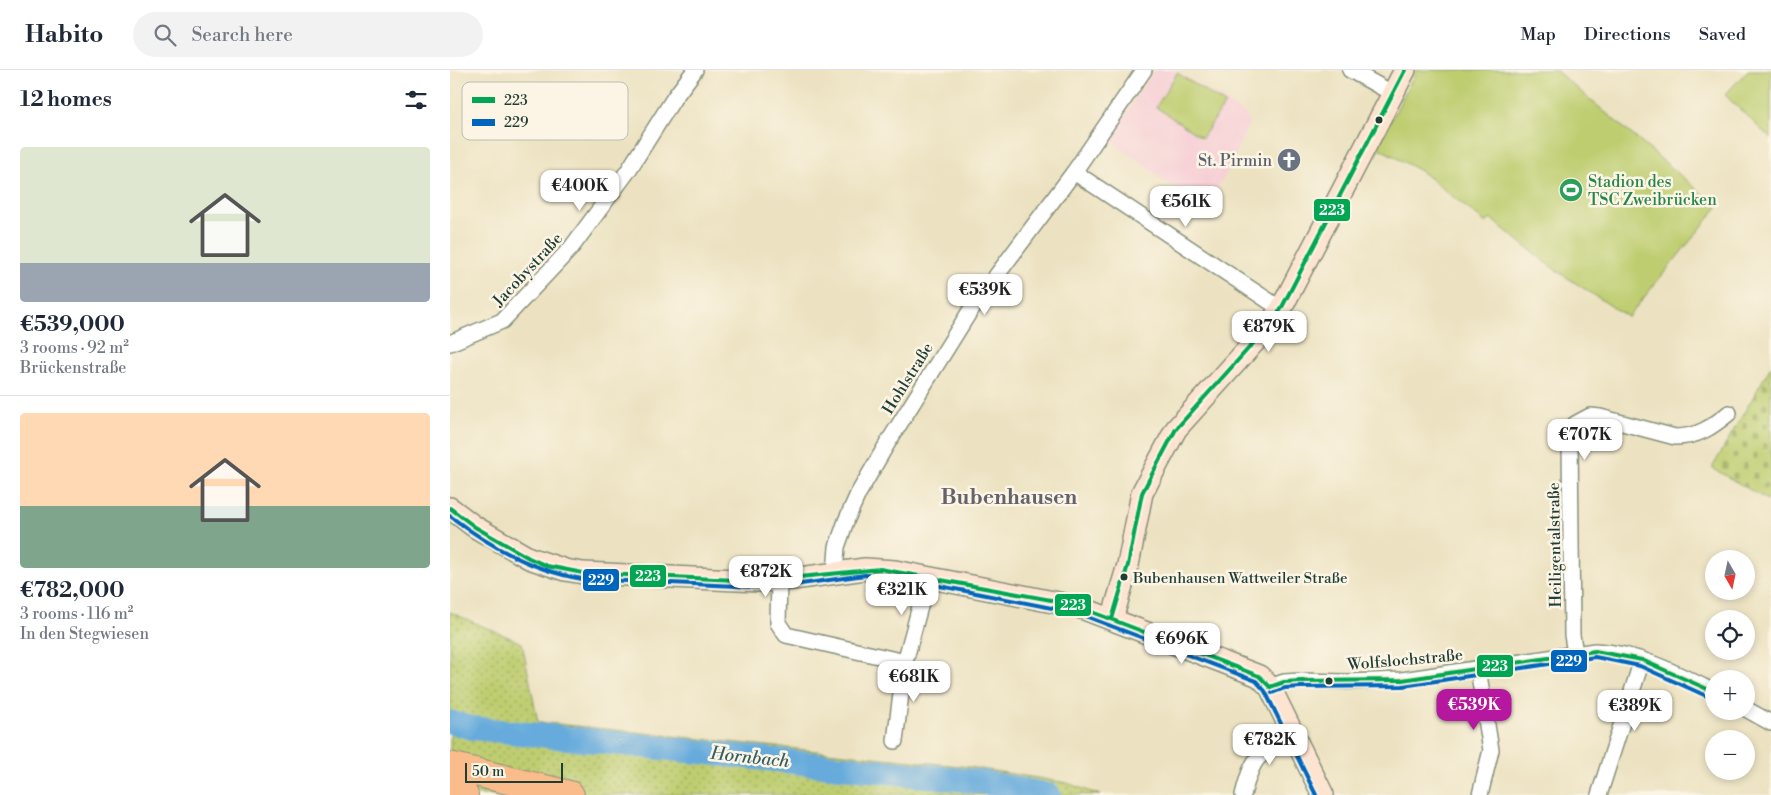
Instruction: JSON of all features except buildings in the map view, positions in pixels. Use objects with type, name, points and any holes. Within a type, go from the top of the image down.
[{"type":"highway","points":[[450,766],[570,795]]},
{"type":"highway","points":[[450,791],[464,795]]},
{"type":"street","name":"Jacobystraße","points":[[450,343],[502,321],[571,248],[628,171],[674,98],[695,70]]},
{"type":"street","name":"Hohlstraße","points":[[835,572],[840,535],[867,477],[970,311],[1074,172],[1144,70]]},
{"type":"street","points":[[1350,70],[1392,94]]},
{"type":"street","points":[[1112,619],[1128,565],[1138,503],[1167,442],[1176,429],[1266,329],[1280,309],[1405,70]]},
{"type":"street","points":[[1074,172],[1280,309]]},
{"type":"street","name":"Heiligentalstraße","points":[[1574,653],[1572,635],[1570,440],[1575,424],[1590,416],[1600,417],[1666,435],[1686,437],[1708,430],[1729,413]]},
{"type":"street","points":[[450,508],[475,527],[529,558],[565,570],[779,589],[835,572],[880,569],[1051,600],[1079,607],[1259,676],[1270,687],[1322,795]]},
{"type":"street","points":[[894,741],[905,662],[928,577]]},
{"type":"street","points":[[779,589],[780,628],[786,635],[905,662]]},
{"type":"street","name":"Wolfslochstraße","points":[[1270,687],[1284,682],[1301,681],[1384,681],[1478,669],[1574,653],[1610,652],[1642,660],[1705,688]]},
{"type":"street","points":[[1599,795],[1642,660]]},
{"type":"street","points":[[1478,669],[1491,750],[1480,795]]},
{"type":"street","points":[[1755,714],[1771,723]]},
{"type":"street","points":[[1244,795],[1258,757],[1263,752],[1294,736]]},
{"type":"shaded area","points":[[1154,70],[1174,70],[1247,115],[1249,124],[1225,176],[1203,209],[1109,139]]},
{"type":"green space","name":"Stadion des TSC Zweibrücken","points":[[1417,70],[1555,70],[1718,207],[1628,317],[1557,271],[1491,219],[1486,223],[1422,172],[1377,147]]},
{"type":"green space","points":[[1748,70],[1771,70],[1771,139],[1725,95]]},
{"type":"green space","points":[[1177,73],[1225,104],[1202,138],[1156,107]]},
{"type":"green space","points":[[1771,366],[1771,502],[1712,468]]},
{"type":"green space","points":[[450,612],[522,643],[538,722],[969,767],[1067,783],[1100,795],[450,795]]},
{"type":"waterway","name":"Hornbach","points":[[450,722],[472,728],[982,782],[1049,795]]},
{"type":"transit line","name":"223","points":[[1112,619],[1128,565],[1142,493],[1176,429],[1266,329],[1281,309],[1405,70]]},
{"type":"transit line","name":"223","points":[[450,508],[475,527],[529,558],[547,566],[583,573],[759,581],[880,569],[1051,600],[1079,607],[1259,676],[1270,687]]},
{"type":"transit line","name":"229","points":[[450,516],[512,556],[546,570],[582,579],[759,587],[794,585],[865,575],[894,577],[1077,613],[1256,681],[1265,691],[1316,795]]},
{"type":"transit line","name":"223","points":[[1270,687],[1284,682],[1301,681],[1402,680],[1595,651],[1642,660],[1705,688]]},
{"type":"transit line","name":"229","points":[[1272,693],[1285,688],[1301,687],[1403,686],[1595,657],[1640,666],[1705,695]]},
{"type":"place","name":"St. Pirmin","points":[[1289,160]]},
{"type":"place","name":"Stadion des TSC Zweibrücken","points":[[1571,190]]},
{"type":"place","name":"Bubenhausen Wattweiler Straße","points":[[1124,577]]},
{"type":"district","name":"Bubenhausen","points":[[1009,497]]}]
